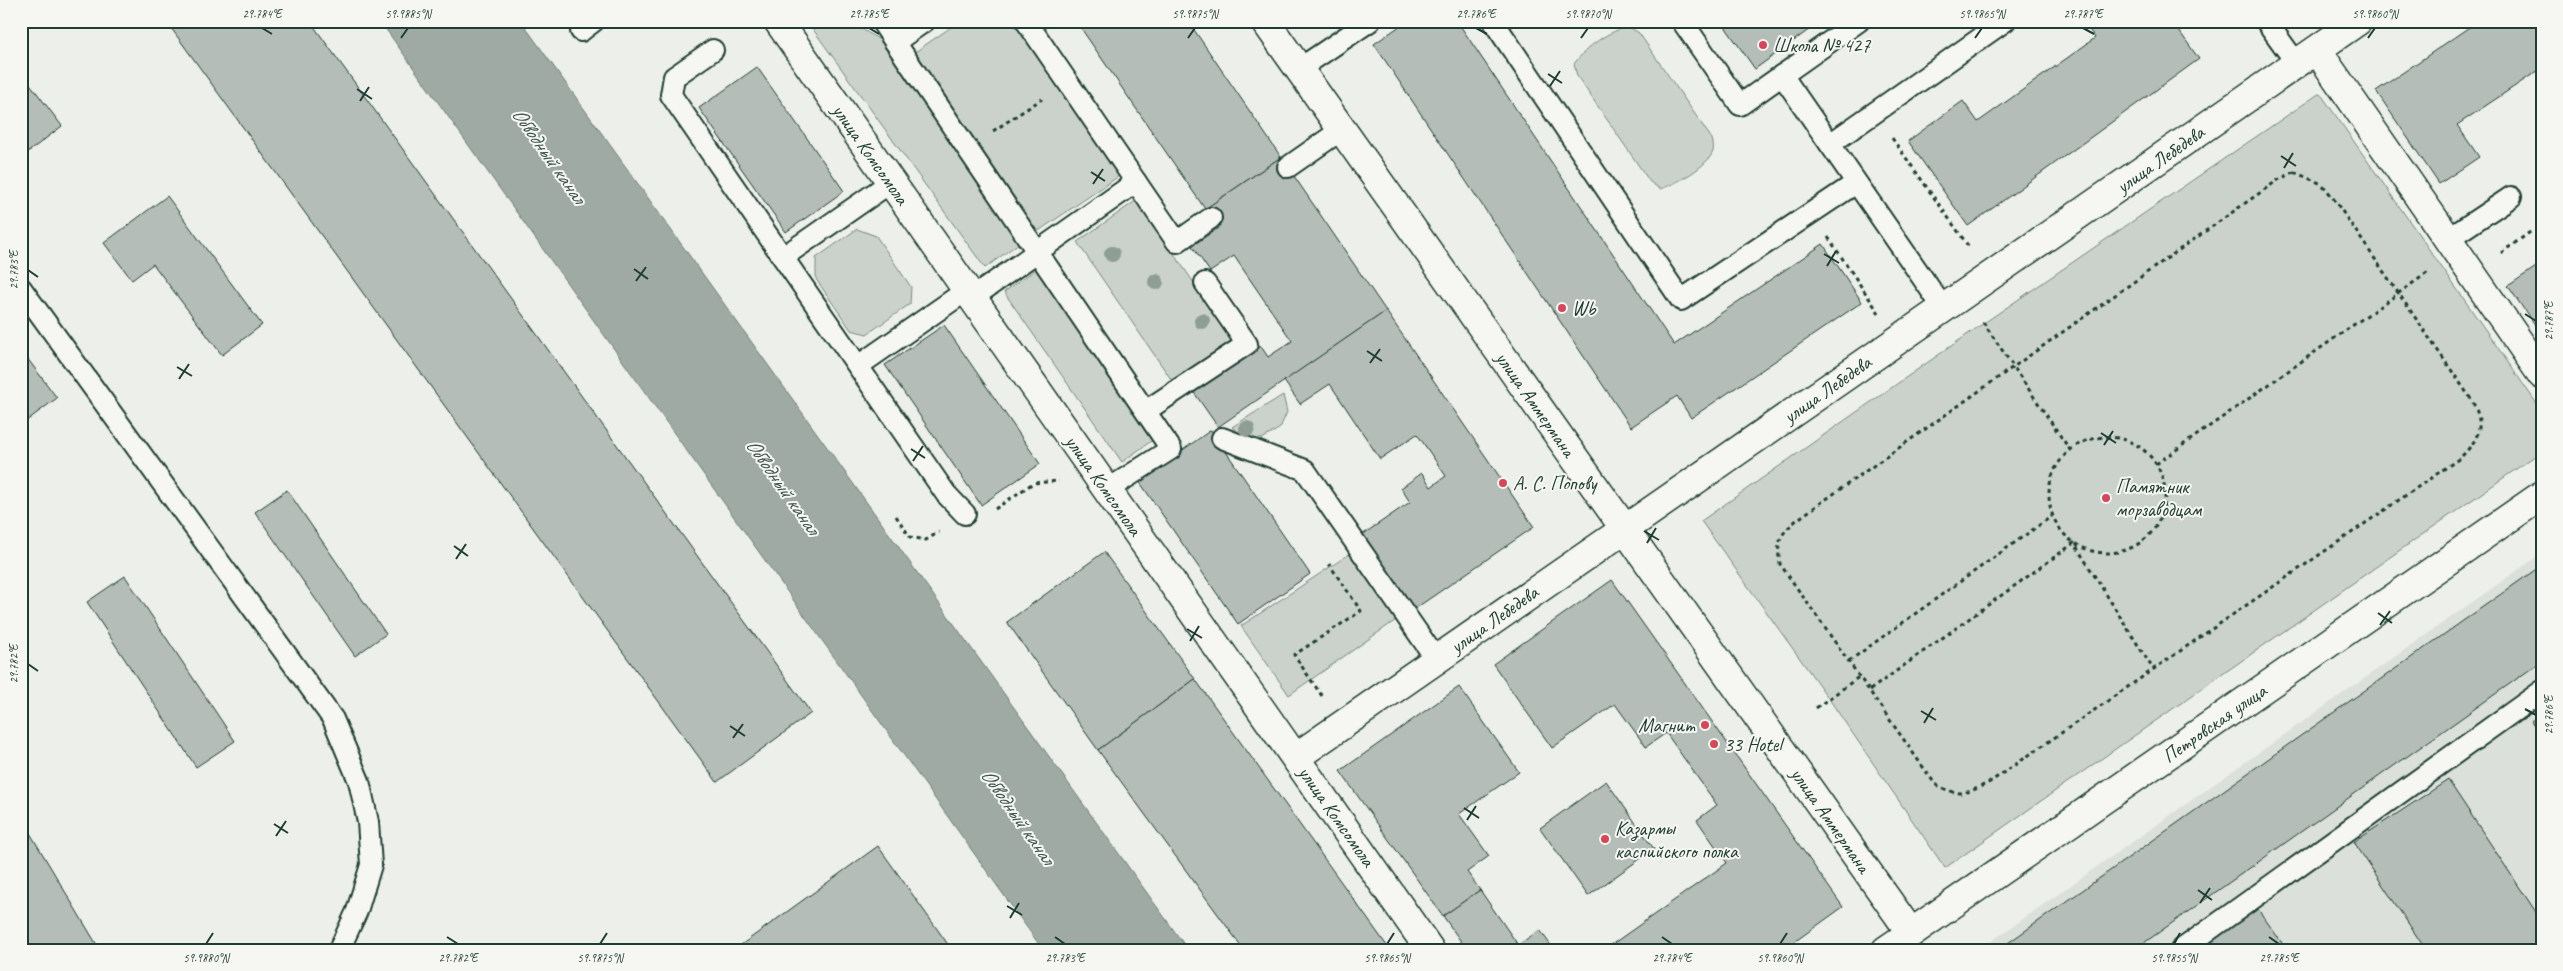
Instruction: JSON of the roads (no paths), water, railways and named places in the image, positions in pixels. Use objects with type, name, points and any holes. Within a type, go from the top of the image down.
[{"type":"street","name":"улица Комсомола","points":[[778,21],[1296,756],[1430,950]]},
{"type":"street","name":"улица Аммермана","points":[[1265,21],[1911,933]]},
{"type":"street","name":"улица Лебедева","points":[[1296,756],[2358,21]]},
{"type":"street","points":[[2307,57],[2448,239],[2542,375]]},
{"type":"street","name":"Петровская улица","points":[[1886,950],[2542,494]]},
{"type":"lane","points":[[881,21],[1171,449],[1108,490]]},
{"type":"lane","points":[[895,42],[925,21]]},
{"type":"lane","points":[[1026,21],[1177,242],[1212,218]]},
{"type":"lane","points":[[1299,69],[1370,21]]},
{"type":"lane","points":[[1493,21],[1681,300],[1856,183]]},
{"type":"lane","points":[[1682,21],[1740,105],[1859,21]]},
{"type":"lane","points":[[1830,144],[2005,21]]},
{"type":"lane","points":[[2266,21],[2307,57]]},
{"type":"lane","points":[[713,50],[674,77],[671,94],[946,494],[965,514]]},
{"type":"lane","points":[[1782,75],[1944,309]]},
{"type":"lane","points":[[1288,166],[1342,130]]},
{"type":"lane","points":[[783,257],[891,182]]},
{"type":"lane","points":[[858,366],[1037,252],[1136,182]]},
{"type":"lane","points":[[2448,239],[2511,197]]},
{"type":"lane","points":[[1146,410],[1247,344],[1205,283]]},
{"type":"lane","points":[[21,288],[333,719],[359,781],[368,822],[371,865],[358,911],[339,950]]},
{"type":"lane","points":[[1222,438],[1305,470],[1436,659]]},
{"type":"lane","points":[[2181,950],[2542,691]]},
{"type":"water","name":"Обводный канал","points":[[380,21],[521,21],[1188,950],[1043,950]]},
{"type":"place","name":"Школа № 427","points":[[1763,45]]},
{"type":"place","name":"Wb","points":[[1562,308]]},
{"type":"place","name":"А. С. Попову","points":[[1503,483]]},
{"type":"place","name":"Памятник морзаводцам","points":[[2106,498]]},
{"type":"place","name":"Магнит","points":[[1705,725]]},
{"type":"place","name":"33 Hotel","points":[[1714,744]]},
{"type":"place","name":"Казармы каспийского полка","points":[[1605,839]]}]
